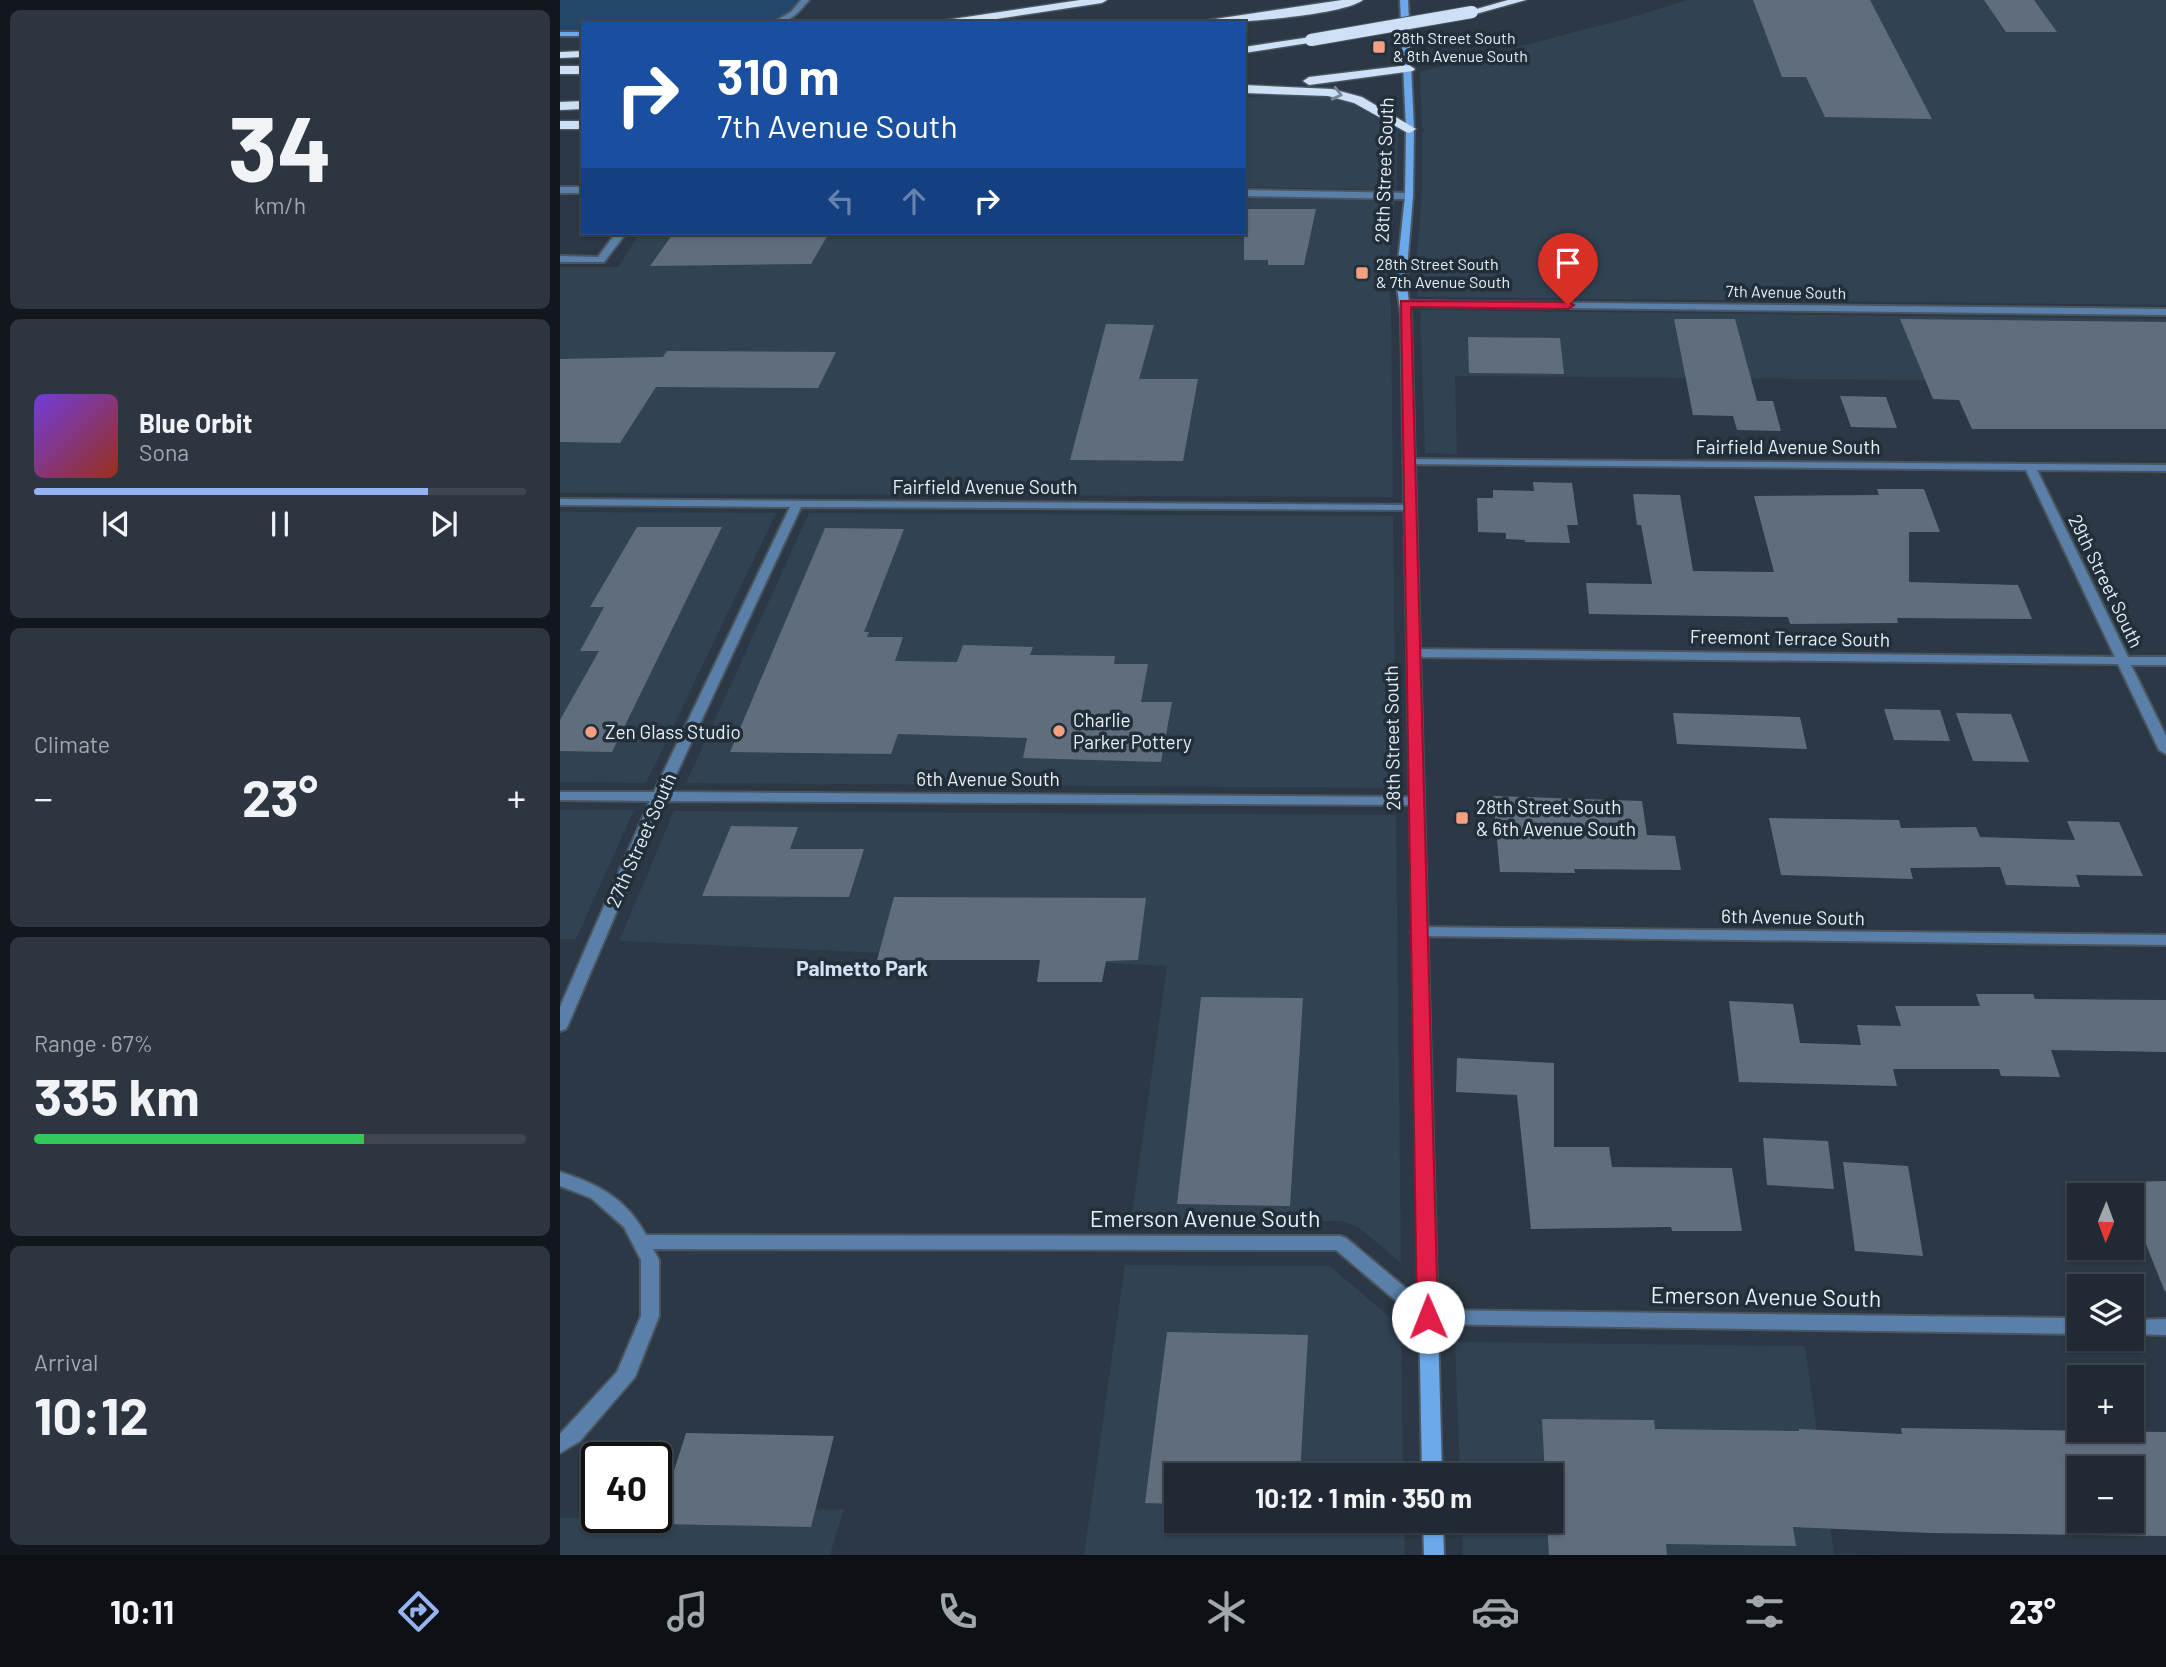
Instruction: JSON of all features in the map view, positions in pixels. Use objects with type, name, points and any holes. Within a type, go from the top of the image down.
[{"type":"highway","points":[[960,21],[1102,0]]},
{"type":"highway","points":[[1224,21],[1310,10],[1358,0]]},
{"type":"highway","points":[[1246,50],[1472,12],[1521,0]]},
{"type":"highway","points":[[560,55],[581,54]]},
{"type":"highway","points":[[1246,89],[1409,69]]},
{"type":"highway","points":[[560,70],[581,70]]},
{"type":"highway","points":[[1246,89],[1328,92],[1358,100],[1410,129]]},
{"type":"highway","points":[[560,106],[581,105]]},
{"type":"highway","points":[[560,125],[581,125]]},
{"type":"street","points":[[780,21],[794,14],[805,0]]},
{"type":"street","name":"28th Street South","points":[[1404,0],[1410,129],[1409,196],[1401,281],[1405,304],[1432,1463]]},
{"type":"street","points":[[560,34],[581,34]]},
{"type":"street","points":[[560,190],[581,190]]},
{"type":"street","points":[[1246,193],[1409,196]]},
{"type":"street","points":[[560,259],[601,260],[620,235]]},
{"type":"street","name":"7th Avenue South","points":[[1405,304],[2166,312]]},
{"type":"street","name":"Fairfield Avenue South","points":[[1409,462],[2166,468]]},
{"type":"street","name":"29th Street South","points":[[2030,467],[2166,750]]},
{"type":"street","name":"Fairfield Avenue South","points":[[560,502],[1410,507]]},
{"type":"street","name":"27th Street South","points":[[560,1025],[659,797],[797,503]]},
{"type":"street","name":"Freemont Terrace South","points":[[1413,653],[2166,661]]},
{"type":"street","name":"6th Avenue South","points":[[560,796],[1416,802]]},
{"type":"street","name":"6th Avenue South","points":[[1419,932],[2166,940]]},
{"type":"street","points":[[560,1179],[597,1193],[630,1222],[650,1260],[650,1316],[625,1377],[573,1435],[560,1444]]},
{"type":"street","name":"Emerson Avenue South","points":[[640,1242],[1340,1243],[1428,1317],[2067,1326]]},
{"type":"street","points":[[2144,1327],[2166,1327]]},
{"type":"street","points":[[1433,1533],[1434,1555]]},
{"type":"shaded area","points":[[560,0],[805,0],[780,21],[581,21],[581,34],[560,34]]},
{"type":"shaded area","points":[[1687,0],[2166,0],[2166,305],[1418,297],[1415,281],[1422,191],[1422,132],[1425,130],[1422,128],[1420,72],[1629,18]]},
{"type":"shaded area","points":[[1291,93],[1323,96],[1354,105],[1398,131],[1396,190],[1246,187],[1246,98]]},
{"type":"shaded area","points":[[1246,198],[1395,201],[1387,281],[1391,304],[1393,497],[560,493],[560,267],[618,267],[639,235],[1246,235]]},
{"type":"shaded area","points":[[1420,310],[2166,319],[2166,382],[1455,376],[1457,454],[1425,453]]},
{"type":"shaded area","points":[[560,512],[776,513],[646,783],[560,782]]},
{"type":"shaded area","points":[[809,513],[1393,516],[1396,788],[686,783]]},
{"type":"shaded area","points":[[560,810],[634,810],[576,939],[560,939]]},
{"type":"shaded area","points":[[674,811],[1396,815],[1401,1263],[1358,1227],[1340,1221],[1131,1221],[1167,966],[619,941]]},
{"type":"shaded area","points":[[1125,1265],[1330,1266],[1401,1327],[1403,1463],[1164,1463],[1164,1533],[1404,1533],[1405,1555],[1084,1555]]},
{"type":"shaded area","points":[[1455,1342],[1805,1346],[1834,1554],[1917,1555],[1463,1555],[1462,1533],[1563,1533],[1563,1463],[1460,1463]]},
{"type":"shaded area","points":[[844,1509],[830,1555],[560,1555],[560,1518],[581,1518],[581,1533],[672,1533],[672,1514]]},
{"type":"building","points":[[1753,0],[1870,0],[1932,119],[1825,117],[1806,77],[1782,77]]},
{"type":"building","points":[[1984,0],[2034,0],[2057,32],[2006,32]]},
{"type":"building","points":[[1246,209],[1316,209],[1304,265],[1268,265],[1268,260],[1244,260]]},
{"type":"building","points":[[672,235],[828,235],[811,264],[650,266]]},
{"type":"building","points":[[1674,319],[1735,319],[1757,401],[1773,401],[1781,431],[1737,430],[1733,416],[1693,415]]},
{"type":"building","points":[[1900,319],[2166,322],[2166,429],[1972,429],[1959,400],[1933,399]]},
{"type":"building","points":[[1106,324],[1154,325],[1139,379],[1198,379],[1183,461],[1070,460]]},
{"type":"building","points":[[1468,337],[1560,338],[1564,374],[1469,373]]},
{"type":"building","points":[[667,351],[836,352],[818,388],[656,387],[620,443],[560,442],[560,359],[663,357]]},
{"type":"building","points":[[1840,396],[1886,397],[1897,428],[1851,427]]},
{"type":"building","points":[[1533,482],[1572,483],[1578,525],[1567,525],[1570,543],[1525,542],[1506,539],[1506,533],[1478,532],[1477,498],[1493,498],[1493,490],[1534,491]]},
{"type":"building","points":[[1877,489],[1924,489],[1940,532],[1909,532],[1909,582],[2018,585],[2032,619],[1897,618],[1898,623],[1790,624],[1788,617],[1589,614],[1586,583],[1652,584],[1641,525],[1637,525],[1633,494],[1680,495],[1693,571],[1774,572],[1754,496],[1879,495]]},
{"type":"building","points":[[637,527],[722,527],[612,752],[560,751],[560,720],[599,651],[580,651],[604,607],[590,607]]},
{"type":"building","points":[[825,528],[904,529],[864,632],[869,632],[867,637],[903,637],[895,661],[957,662],[963,645],[1033,647],[1030,655],[1115,656],[1114,664],[1148,664],[1141,702],[1172,702],[1161,762],[1023,758],[1027,738],[898,734],[891,754],[730,752]]},
{"type":"building","points":[[1884,709],[1940,710],[1950,741],[1894,740]]},
{"type":"building","points":[[1673,713],[1800,717],[1807,749],[1677,744]]},
{"type":"building","points":[[1956,713],[2011,714],[2029,762],[1973,761]]},
{"type":"building","points":[[1493,796],[1642,801],[1647,835],[1675,836],[1681,870],[1574,869],[1575,873],[1500,872]]},
{"type":"building","points":[[1769,818],[1899,820],[1901,828],[1976,827],[1980,837],[2075,840],[2067,821],[2119,822],[2143,876],[2076,875],[2080,887],[2006,885],[2000,867],[1910,868],[1913,879],[1781,875]]},
{"type":"building","points":[[731,826],[798,827],[790,849],[864,849],[849,897],[702,896]]},
{"type":"building","points":[[894,897],[1146,898],[1138,960],[1106,961],[1102,982],[1037,982],[1040,960],[877,960]]},
{"type":"building","points":[[1976,994],[2033,994],[2035,999],[2166,1000],[2166,1052],[2051,1050],[2060,1077],[2001,1076],[1999,1069],[1893,1069],[1897,1086],[1739,1082],[1729,1001],[1793,1004],[1800,1043],[1861,1045],[1857,1025],[1901,1026],[1895,1006],[1980,1006]]},
{"type":"building","points":[[1201,997],[1303,998],[1290,1206],[1177,1204]]},
{"type":"building","points":[[1457,1058],[1554,1063],[1554,1147],[1609,1147],[1612,1167],[1732,1168],[1742,1231],[1672,1231],[1671,1227],[1531,1229],[1517,1095],[1456,1092]]},
{"type":"building","points":[[1763,1138],[1828,1141],[1834,1189],[1767,1185]]},
{"type":"building","points":[[1843,1162],[1908,1166],[1923,1256],[1855,1251]]},
{"type":"building","points":[[2166,1181],[2165,1292],[2144,1239],[2144,1183],[2121,1182]]},
{"type":"building","points":[[1167,1332],[1308,1335],[1301,1463],[1164,1463],[1164,1504],[1145,1503]]},
{"type":"building","points":[[1542,1419],[1654,1420],[1655,1429],[1799,1429],[1902,1434],[1901,1428],[2067,1431],[2067,1442],[2144,1442],[2144,1432],[2166,1432],[2166,1536],[1929,1533],[1793,1527],[1796,1546],[1666,1544],[1667,1555],[1549,1555],[1548,1533],[1563,1533],[1563,1463],[1544,1463]]},
{"type":"building","points":[[686,1433],[834,1436],[811,1527],[672,1524],[672,1477]]},
{"type":"place","name":"28th Street South & 8th Avenue South","points":[[1379,47]]},
{"type":"place","name":"28th Street South & 7th Avenue South","points":[[1362,273]]},
{"type":"place","name":"Charlie Parker Pottery","points":[[1059,731]]},
{"type":"place","name":"Zen Glass Studio","points":[[591,732]]},
{"type":"place","name":"28th Street South & 6th Avenue South","points":[[1462,818]]},
{"type":"district","name":"Palmetto Park","points":[[862,969]]},
{"type":"route","points":[[1428,1317],[1405,304],[1568,305]]}]
